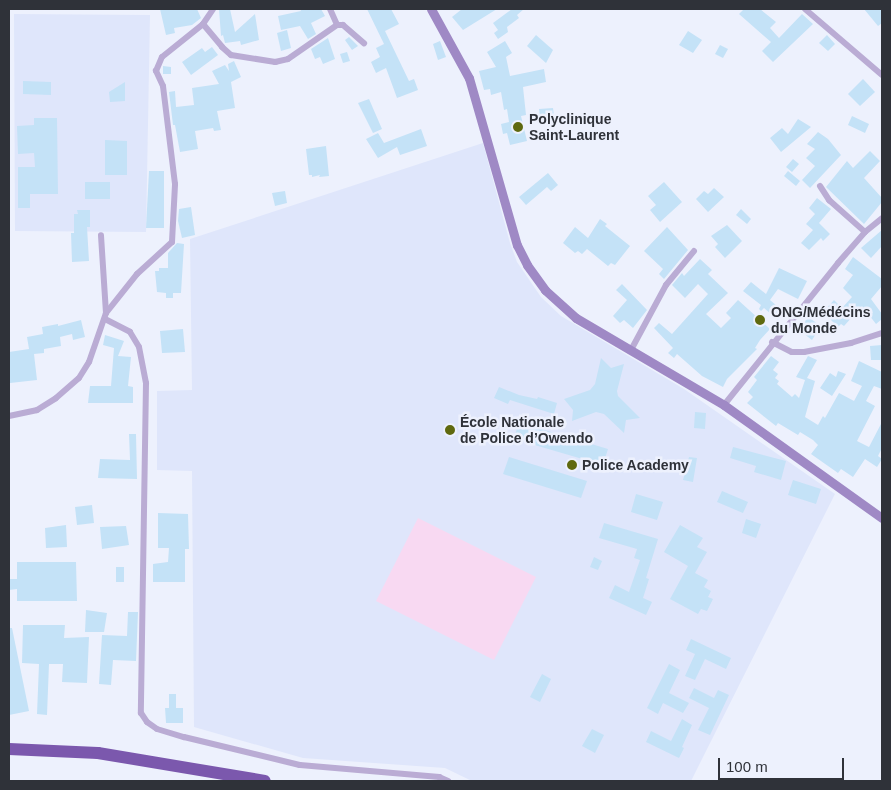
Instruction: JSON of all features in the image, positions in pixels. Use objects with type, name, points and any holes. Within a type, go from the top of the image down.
[{"type":"highway","points":[[9,748],[98,753],[265,781]]},
{"type":"street","points":[[105,316],[137,274],[172,242],[175,184],[163,86],[156,71],[162,57],[202,24],[213,9]]},
{"type":"street","points":[[330,9],[337,26]]},
{"type":"street","points":[[432,9],[469,78],[513,233],[527,266],[545,290],[566,311],[724,405],[882,518]]},
{"type":"street","points":[[805,9],[882,75]]},
{"type":"street","points":[[202,24],[222,48],[231,54],[275,62],[288,59],[337,26],[343,25],[364,43]]},
{"type":"street","points":[[820,186],[829,200],[865,232]]},
{"type":"street","points":[[724,405],[772,342],[865,232],[882,218]]},
{"type":"street","points":[[9,416],[37,410],[56,398],[79,378],[95,349],[105,316],[101,235]]},
{"type":"street","points":[[631,350],[666,285],[694,251]]},
{"type":"street","points":[[105,316],[130,332],[139,347],[146,383],[142,713],[147,722],[157,728],[184,737],[300,765],[440,777],[448,781]]},
{"type":"street","points":[[772,342],[792,352],[804,352],[851,343],[882,333]]},
{"type":"shaded area","points":[[14,14],[150,15],[146,232],[15,231]]},
{"type":"shaded area","name":"École Nationale de Police d’Owendo","points":[[483,143],[510,243],[517,262],[541,297],[561,316],[684,389],[835,494],[691,781],[472,781],[445,768],[303,758],[194,727],[192,471],[157,470],[157,391],[192,390],[190,239]]},
{"type":"shaded area","points":[[418,518],[536,577],[494,660],[376,601]]},
{"type":"building","points":[[160,9],[197,9],[201,18],[192,25],[174,28],[175,33],[166,35]]},
{"type":"building","points":[[219,9],[230,9],[235,32],[255,14],[259,40],[241,45],[240,41],[225,43],[223,35],[221,36]]},
{"type":"building","points":[[300,9],[321,9],[325,16],[311,23],[316,34],[308,39],[300,26],[281,30],[278,16],[301,11]]},
{"type":"building","points":[[367,9],[391,9],[399,24],[385,31],[409,81],[414,79],[418,90],[397,98],[386,68],[376,73],[371,62],[380,57],[376,48],[384,44]]},
{"type":"building","points":[[462,9],[497,9],[463,30],[452,17]]},
{"type":"building","points":[[512,9],[524,9],[517,15],[519,18],[507,27],[508,32],[498,39],[494,33],[498,30],[493,23]]},
{"type":"building","points":[[744,9],[760,9],[776,22],[770,28],[779,38],[802,14],[813,24],[773,62],[762,51],[771,42],[739,14]]},
{"type":"building","points":[[864,9],[882,9],[882,23],[878,26]]},
{"type":"building","points":[[287,30],[291,48],[281,51],[277,33]]},
{"type":"building","points":[[688,31],[702,40],[693,53],[679,45]]},
{"type":"building","points":[[536,35],[553,50],[546,63],[527,46]]},
{"type":"building","points":[[827,35],[835,44],[828,51],[819,43]]},
{"type":"building","points":[[349,37],[358,46],[352,50],[345,40]]},
{"type":"building","points":[[328,38],[335,59],[323,64],[320,57],[315,59],[311,49]]},
{"type":"building","points":[[440,41],[446,57],[438,60],[433,44]]},
{"type":"building","points":[[505,41],[512,53],[506,57],[510,76],[544,69],[546,82],[523,87],[526,115],[521,116],[527,141],[510,145],[507,133],[503,134],[501,124],[509,122],[507,109],[504,110],[501,92],[491,95],[490,89],[484,90],[479,71],[496,67],[487,52]]},
{"type":"building","points":[[720,45],[728,49],[723,58],[715,54]]},
{"type":"building","points":[[212,47],[218,55],[191,75],[182,62],[202,48],[205,52]]},
{"type":"building","points":[[347,52],[350,61],[343,63],[340,54]]},
{"type":"building","points":[[234,61],[241,77],[231,82],[235,108],[217,111],[221,130],[214,131],[213,128],[195,131],[198,149],[180,152],[175,125],[173,125],[169,92],[175,91],[176,107],[194,105],[192,88],[219,84],[212,71],[225,65],[229,71],[228,64]]},
{"type":"building","points":[[163,66],[171,67],[171,74],[163,74]]},
{"type":"building","points":[[863,79],[875,92],[860,106],[848,94]]},
{"type":"building","points":[[23,81],[51,82],[51,95],[23,94]]},
{"type":"building","points":[[125,82],[125,101],[110,102],[109,92]]},
{"type":"building","points":[[369,99],[382,129],[373,133],[358,103]]},
{"type":"building","points":[[553,108],[554,116],[540,117],[539,109]]},
{"type":"building","points":[[852,116],[869,124],[865,133],[848,125]]},
{"type":"building","points":[[34,118],[57,118],[58,194],[30,194],[30,208],[18,208],[18,167],[35,167],[34,153],[18,154],[17,126],[34,125]]},
{"type":"building","points":[[798,119],[811,127],[781,152],[770,138],[782,128],[788,134]]},
{"type":"building","points":[[421,129],[427,146],[400,155],[397,147],[378,158],[366,139],[378,133],[384,143]]},
{"type":"building","points":[[818,132],[828,139],[841,155],[810,188],[802,180],[815,166],[806,158],[815,149],[807,144]]},
{"type":"building","points":[[105,140],[127,141],[127,175],[105,175]]},
{"type":"building","points":[[326,146],[329,176],[319,177],[320,175],[312,177],[312,175],[309,175],[306,149]]},
{"type":"building","points":[[870,151],[880,161],[864,178],[882,198],[882,202],[864,224],[826,187],[847,161],[853,168]]},
{"type":"building","points":[[793,159],[799,164],[792,172],[786,167]]},
{"type":"building","points":[[149,171],[164,171],[164,228],[146,228]]},
{"type":"building","points":[[788,171],[800,181],[796,186],[784,176]]},
{"type":"building","points":[[548,173],[558,185],[551,191],[547,187],[526,205],[519,197]]},
{"type":"building","points":[[85,182],[110,182],[110,199],[85,199]]},
{"type":"building","points":[[664,182],[682,202],[660,222],[650,210],[656,205],[648,196]]},
{"type":"building","points":[[714,188],[724,197],[708,212],[696,199],[704,191],[708,194]]},
{"type":"building","points":[[285,191],[287,203],[275,206],[272,193]]},
{"type":"building","points":[[817,198],[831,209],[819,223],[830,234],[823,241],[821,238],[809,250],[801,243],[813,230],[806,224],[815,214],[809,208]]},
{"type":"building","points":[[191,207],[195,235],[182,238],[178,221],[179,209]]},
{"type":"building","points":[[741,209],[751,219],[747,224],[736,215]]},
{"type":"building","points":[[77,210],[90,210],[90,227],[87,227],[89,261],[72,262],[71,233],[74,233],[74,214],[78,214]]},
{"type":"building","points":[[600,219],[607,224],[605,226],[630,246],[615,265],[611,263],[608,266],[587,249],[582,254],[578,251],[575,253],[563,243],[575,227],[588,238]]},
{"type":"building","points":[[727,225],[742,241],[725,258],[715,247],[718,244],[711,236]]},
{"type":"building","points":[[667,227],[688,250],[664,279],[659,274],[663,269],[644,251]]},
{"type":"building","points":[[882,230],[882,246],[871,258],[861,248]]},
{"type":"building","points":[[177,243],[184,244],[181,293],[173,293],[173,298],[166,298],[166,293],[157,292],[155,271],[159,271],[159,268],[168,268],[168,253]]},
{"type":"building","points":[[853,257],[882,279],[882,286],[871,299],[882,314],[882,319],[876,324],[862,306],[844,326],[841,324],[838,327],[823,312],[834,300],[842,308],[852,297],[843,288],[853,275],[845,269]]},
{"type":"building","points":[[700,259],[712,270],[708,274],[728,293],[706,314],[721,328],[731,318],[726,313],[738,300],[770,329],[760,340],[755,348],[757,349],[727,379],[723,387],[702,376],[677,354],[674,358],[668,353],[673,348],[654,328],[659,323],[672,334],[708,294],[698,284],[685,298],[672,285],[682,273],[684,276]]},
{"type":"building","points":[[779,268],[807,281],[798,299],[778,289],[770,300],[784,312],[778,320],[764,308],[761,311],[759,309],[761,305],[743,291],[751,282],[766,294]]},
{"type":"building","points":[[622,284],[647,310],[633,328],[624,320],[620,323],[613,316],[627,300],[616,290]]},
{"type":"building","points":[[808,317],[821,326],[812,340],[799,330]]},
{"type":"building","points":[[81,320],[85,337],[73,340],[72,334],[60,337],[61,346],[44,349],[44,353],[34,354],[37,380],[10,383],[9,352],[29,349],[27,337],[43,334],[42,327],[58,324],[58,326]]},
{"type":"building","points":[[183,329],[185,352],[162,353],[160,331]]},
{"type":"building","points":[[105,335],[124,341],[118,356],[131,357],[128,386],[133,387],[133,403],[88,403],[90,386],[111,386],[114,348],[103,345]]},
{"type":"building","points":[[882,345],[882,360],[871,360],[870,346]]},
{"type":"building","points":[[771,356],[779,362],[773,370],[778,374],[775,378],[779,381],[777,384],[792,397],[795,394],[799,398],[805,380],[796,377],[808,356],[817,360],[807,378],[815,381],[805,417],[818,425],[823,416],[825,418],[839,393],[854,401],[862,386],[851,381],[859,361],[882,372],[882,389],[874,386],[866,401],[875,406],[857,441],[869,447],[882,422],[882,448],[878,456],[882,459],[877,467],[865,459],[853,477],[841,469],[838,473],[811,454],[818,445],[813,440],[800,432],[798,435],[778,423],[776,426],[747,403],[753,397],[748,392],[757,380],[754,377]]},
{"type":"building","points":[[601,358],[611,368],[624,364],[617,391],[618,396],[640,418],[626,420],[624,433],[604,414],[596,412],[572,421],[573,410],[564,399],[590,390],[595,384]]},
{"type":"building","points":[[838,371],[846,374],[832,396],[820,388],[830,373],[836,377]]},
{"type":"building","points":[[499,387],[519,395],[537,399],[538,397],[557,403],[554,414],[510,400],[508,404],[494,398]]},
{"type":"building","points":[[695,412],[706,413],[705,429],[694,428]]},
{"type":"building","points":[[518,425],[530,429],[531,426],[608,449],[603,465],[514,439]]},
{"type":"building","points":[[129,434],[136,434],[137,479],[98,478],[100,459],[130,460]]},
{"type":"building","points":[[733,447],[786,461],[781,480],[754,472],[756,466],[730,458]]},
{"type":"building","points":[[509,457],[587,481],[581,498],[503,474]]},
{"type":"building","points":[[689,457],[697,458],[693,482],[683,480]]},
{"type":"building","points":[[793,480],[821,489],[816,504],[788,495]]},
{"type":"building","points":[[722,491],[748,502],[743,513],[717,502]]},
{"type":"building","points":[[636,494],[663,502],[657,520],[631,512]]},
{"type":"building","points":[[92,505],[94,523],[77,525],[75,507]]},
{"type":"building","points":[[158,513],[188,514],[189,549],[185,549],[185,582],[153,582],[153,564],[168,562],[169,548],[158,548]]},
{"type":"building","points":[[746,519],[761,524],[756,538],[742,533]]},
{"type":"building","points":[[604,523],[658,539],[646,578],[649,579],[643,598],[652,602],[646,615],[609,598],[615,585],[629,592],[640,560],[634,558],[637,549],[599,538]]},
{"type":"building","points":[[66,525],[67,547],[46,548],[45,528]]},
{"type":"building","points":[[680,525],[703,538],[697,547],[707,552],[695,573],[708,580],[704,587],[711,591],[708,597],[713,599],[707,611],[701,609],[698,614],[670,599],[688,566],[664,552]]},
{"type":"building","points":[[126,526],[129,545],[102,549],[100,527]]},
{"type":"building","points":[[594,557],[602,561],[598,570],[590,567]]},
{"type":"building","points":[[17,562],[76,562],[77,601],[17,601],[17,589],[9,590],[9,579],[17,579]]},
{"type":"building","points":[[116,567],[124,567],[124,582],[116,582]]},
{"type":"building","points":[[86,610],[107,613],[104,632],[85,632]]},
{"type":"building","points":[[128,612],[138,612],[136,661],[113,660],[111,685],[99,684],[102,635],[127,636]]},
{"type":"building","points":[[23,625],[65,625],[64,638],[89,637],[87,683],[62,682],[63,664],[49,664],[47,715],[37,714],[39,664],[22,663]]},
{"type":"building","points":[[9,628],[12,628],[29,711],[9,715]]},
{"type":"building","points":[[691,639],[731,658],[726,669],[705,659],[695,680],[685,676],[695,654],[686,650]]},
{"type":"building","points":[[669,664],[680,670],[669,693],[689,703],[683,713],[663,703],[658,714],[647,708]]},
{"type":"building","points":[[542,674],[551,679],[540,702],[530,697]]},
{"type":"building","points":[[694,688],[714,698],[718,690],[729,695],[710,735],[698,730],[709,708],[689,698]]},
{"type":"building","points":[[169,694],[176,694],[176,708],[183,708],[183,723],[166,723],[165,708],[169,708]]},
{"type":"building","points":[[682,719],[692,725],[679,758],[646,742],[651,731],[671,741]]},
{"type":"building","points":[[592,729],[604,735],[595,753],[582,746]]},
{"type":"place","name":"Polyclinique Saint-Laurent","points":[[518,127]]},
{"type":"place","name":"ONG/Médécins du Monde","points":[[760,320]]},
{"type":"place","name":"École Nationale de Police d’Owendo","points":[[450,430]]},
{"type":"place","name":"Police Academy","points":[[572,465]]}]
